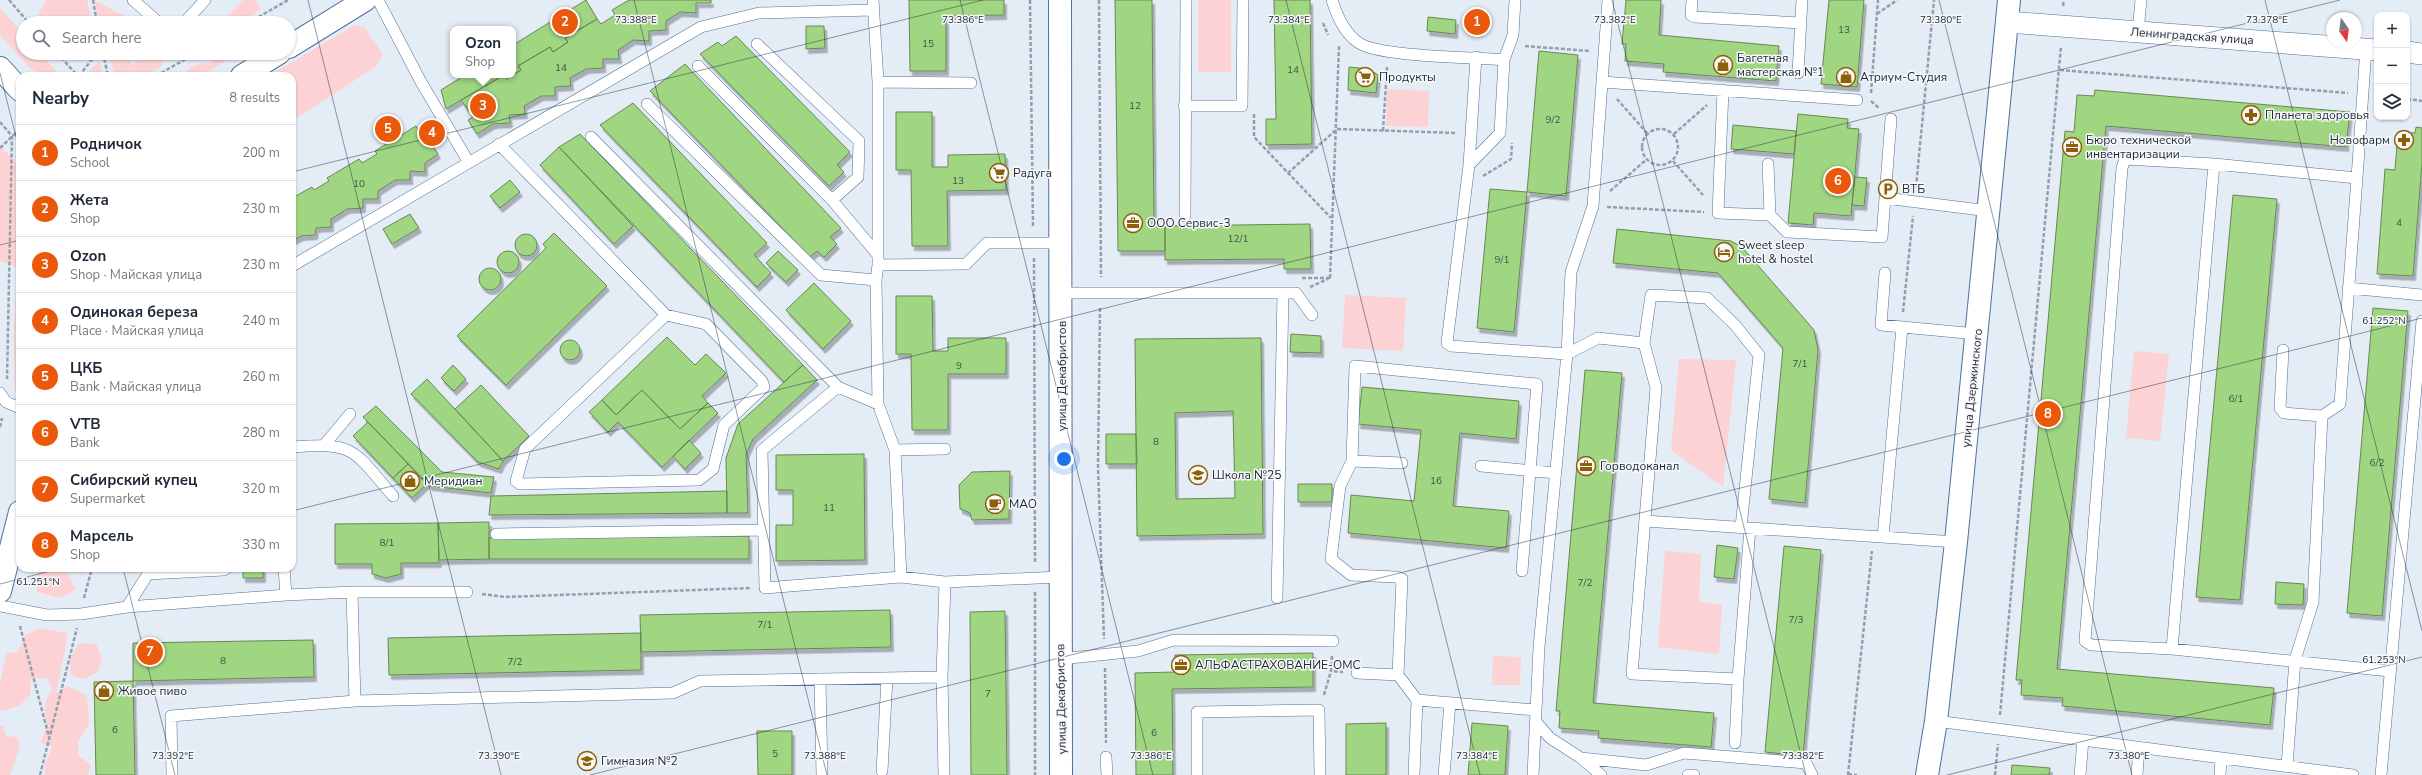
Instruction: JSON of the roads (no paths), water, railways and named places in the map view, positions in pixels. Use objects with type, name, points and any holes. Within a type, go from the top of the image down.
[{"type":"main road","points":[[296,43],[365,0]]},
{"type":"main road","name":"улица Декабристов","points":[[1060,0],[1061,775]]},
{"type":"main road","name":"улица Дзержинского","points":[[1927,775],[1936,721],[1956,542],[2009,0]]},
{"type":"main road","points":[[248,72],[268,60]]},
{"type":"main road","points":[[0,68],[16,86]]},
{"type":"main road","points":[[0,590],[16,528]]},
{"type":"street","name":"Ленинградская улица","points":[[2007,22],[2372,49]]},
{"type":"street","points":[[2410,52],[2422,54]]},
{"type":"lane","points":[[133,0],[150,16]]},
{"type":"lane","points":[[190,16],[205,0]]},
{"type":"lane","points":[[378,0],[421,82],[468,162]]},
{"type":"lane","points":[[1185,216],[1184,106],[1186,0]]},
{"type":"lane","points":[[1184,106],[1242,106],[1243,0]]},
{"type":"lane","points":[[1332,0],[1337,18],[1359,44],[1387,52],[1504,60]]},
{"type":"lane","points":[[1468,165],[1500,133],[1504,60],[1513,35],[1515,0]]},
{"type":"lane","points":[[1533,775],[1539,647],[1567,354],[1571,272],[1593,206],[1608,0]]},
{"type":"lane","points":[[1692,0],[1691,15],[1695,17],[1800,23]]},
{"type":"lane","points":[[1798,73],[1802,0]]},
{"type":"lane","points":[[2138,32],[2141,0]]},
{"type":"lane","points":[[296,264],[701,26],[758,13],[873,5],[878,82],[878,260],[876,280],[878,404],[895,450],[901,577]]},
{"type":"lane","points":[[757,44],[859,141],[858,177],[832,200]]},
{"type":"lane","points":[[2283,350],[2280,408],[2284,413],[2322,416],[2340,404],[2363,95],[2372,49]]},
{"type":"lane","points":[[1476,57],[1468,165],[1447,343],[1451,346],[1567,354],[1598,338],[1644,343]]},
{"type":"lane","points":[[698,66],[832,200],[878,260],[966,264],[987,243],[1060,243]]},
{"type":"lane","points":[[878,82],[971,83]]},
{"type":"lane","points":[[1602,82],[1857,100]]},
{"type":"lane","points":[[1723,90],[1718,213],[1770,215]]},
{"type":"lane","points":[[647,104],[821,275],[876,280]]},
{"type":"lane","points":[[1768,164],[1770,215],[1787,232],[1882,236],[1891,120]]},
{"type":"lane","points":[[592,136],[838,387],[878,404]]},
{"type":"lane","points":[[499,144],[666,315],[706,324],[762,381],[764,387],[724,425],[713,469],[699,480],[520,484],[516,481],[525,449],[666,315]]},
{"type":"lane","points":[[2357,178],[2214,164],[2134,158],[2125,159],[2122,168],[2085,641],[2091,644],[2172,649],[2295,660],[2390,671]]},
{"type":"lane","points":[[2172,649],[2214,164]]},
{"type":"lane","points":[[1885,198],[1989,211]]},
{"type":"lane","points":[[1885,273],[1881,326],[1977,334]]},
{"type":"lane","points":[[2348,288],[2422,295]]},
{"type":"lane","points":[[1061,293],[1296,293],[1312,315]]},
{"type":"lane","points":[[1277,598],[1283,293]]},
{"type":"lane","points":[[1735,743],[1738,679],[1745,527],[1759,355],[1735,325],[1707,298],[1651,295],[1644,343],[1656,388],[1632,674],[1738,679]]},
{"type":"lane","points":[[2381,775],[2422,321]]},
{"type":"lane","points":[[1878,537],[1902,327]]},
{"type":"lane","points":[[1414,775],[1416,700],[1398,675],[1402,579],[1396,577],[1351,575],[1331,559],[1340,486],[1352,460],[1356,366],[1537,384],[1522,571]]},
{"type":"lane","points":[[838,387],[762,450],[765,588],[901,577],[944,582],[1060,577]]},
{"type":"lane","points":[[3,398],[16,406]]},
{"type":"lane","points":[[325,444],[350,414]]},
{"type":"lane","points":[[2287,766],[2295,660],[2312,602],[2322,416]]},
{"type":"lane","points":[[296,447],[325,444],[343,447],[356,453],[393,496]]},
{"type":"lane","points":[[895,450],[945,449]]},
{"type":"lane","points":[[1352,460],[1402,463]]},
{"type":"lane","points":[[1481,466],[1556,473]]},
{"type":"lane","points":[[1645,521],[1956,542]]},
{"type":"lane","points":[[496,534],[764,530]]},
{"type":"lane","points":[[127,607],[148,574],[174,572]]},
{"type":"lane","points":[[284,572],[286,595]]},
{"type":"lane","points":[[944,582],[942,677],[944,775]]},
{"type":"lane","points":[[0,606],[47,615],[81,614],[127,607],[286,595],[352,592],[467,592]]},
{"type":"lane","points":[[352,592],[355,701]]},
{"type":"lane","points":[[1060,659],[1138,651],[1174,640],[1333,641]]},
{"type":"lane","points":[[1357,673],[1398,675]]},
{"type":"lane","points":[[172,775],[171,716],[355,701],[673,693],[700,681],[942,677]]},
{"type":"lane","points":[[882,771],[887,678]]},
{"type":"lane","points":[[820,679],[822,775]]},
{"type":"lane","points":[[1416,700],[1536,710]]},
{"type":"lane","points":[[1444,775],[1450,703]]},
{"type":"lane","points":[[1197,775],[1197,712],[1319,710],[1320,775]]},
{"type":"lane","points":[[1936,721],[2353,775]]},
{"type":"lane","points":[[1536,722],[1550,738],[1582,758],[1601,775]]},
{"type":"lane","points":[[2080,775],[2083,740]]},
{"type":"lane","points":[[2137,775],[2139,747]]},
{"type":"lane","points":[[1582,758],[1646,765],[1684,753],[1806,763],[1812,775]]},
{"type":"lane","points":[[1106,757],[1107,775]]},
{"type":"lane","points":[[2220,775],[2221,758]]},
{"type":"lane","points":[[1688,775],[1694,775]]},
{"type":"place","name":"Жета","points":[[565,22]]},
{"type":"place","name":"Родничок","points":[[1477,22]]},
{"type":"place","name":"Багетная мастерская №1","points":[[1723,65]]},
{"type":"place","name":"Продукты","points":[[1365,77]]},
{"type":"place","name":"Атриум-Студия","points":[[1846,77]]},
{"type":"place","name":"Ozon","points":[[483,106]]},
{"type":"place","name":"Планета здоровья","points":[[2251,115]]},
{"type":"place","name":"ЦКБ","points":[[388,129]]},
{"type":"place","name":"Одинокая береза","points":[[432,133]]},
{"type":"place","name":"Новофарм","points":[[2404,140]]},
{"type":"place","name":"Бюро технической инвентаризации","points":[[2072,147]]},
{"type":"place","name":"Радуга","points":[[999,173]]},
{"type":"place","name":"VTB","points":[[1838,181]]},
{"type":"place","name":"ВТБ","points":[[1888,189]]},
{"type":"place","name":"ООО Сервис-3","points":[[1133,223]]},
{"type":"place","name":"Sweet sleep hotel & hostel","points":[[1724,252]]},
{"type":"place","name":"Марсель","points":[[2048,414]]},
{"type":"place","name":"Горводоканал","points":[[1586,466]]},
{"type":"place","name":"Школа №25","points":[[1198,475]]},
{"type":"place","name":"Меридиан","points":[[410,481]]},
{"type":"place","name":"МАО","points":[[995,504]]},
{"type":"place","name":"Сибирский купец","points":[[150,652]]},
{"type":"place","name":"АЛЬФАСТРАХОВАНИЕ-ОМС","points":[[1181,665]]},
{"type":"place","name":"Живое пиво","points":[[104,691]]},
{"type":"place","name":"Гимназия №2","points":[[587,761]]}]
